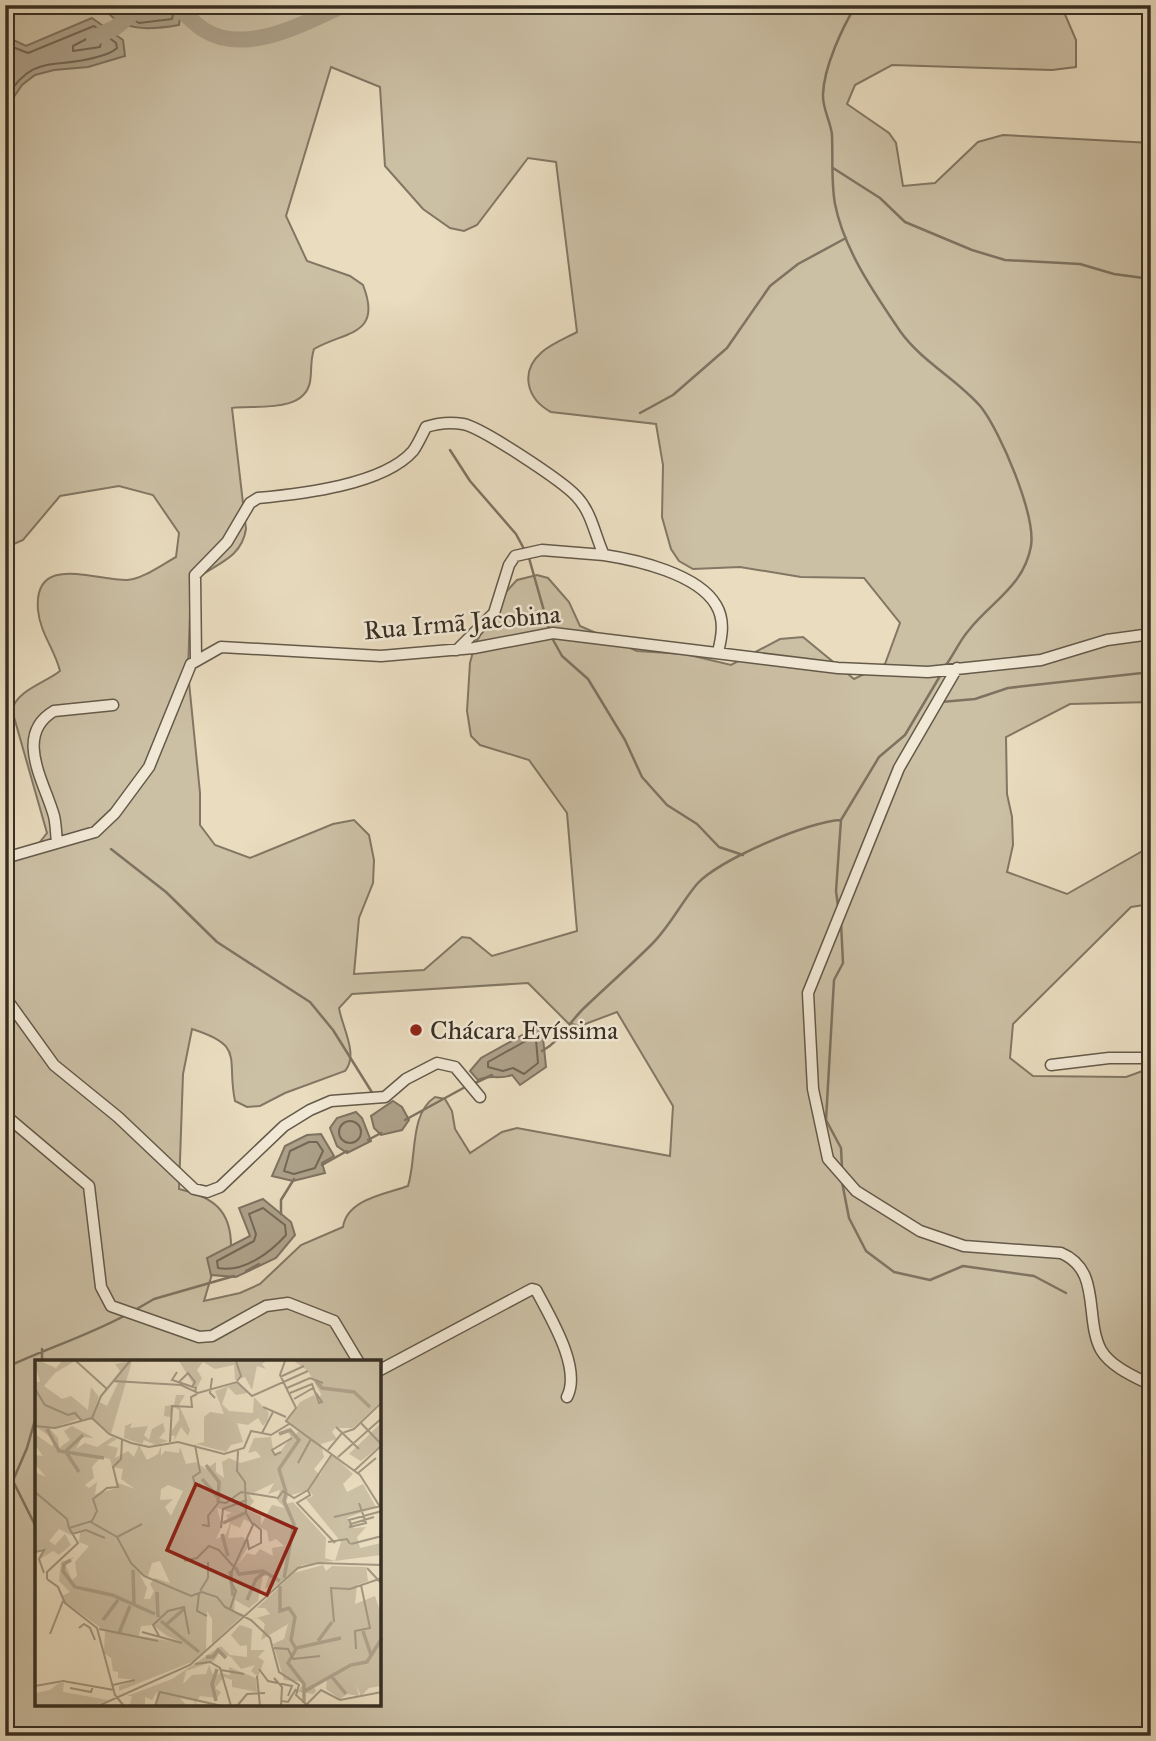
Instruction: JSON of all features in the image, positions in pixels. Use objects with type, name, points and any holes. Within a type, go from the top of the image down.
[{"type":"street","points":[[5,858],[95,832],[116,813],[149,767],[191,664],[196,661],[195,575],[227,542],[250,503],[258,498],[318,492],[396,465],[413,451],[426,427],[438,423],[466,424],[539,467],[577,496],[588,513],[604,555]]},
{"type":"street","points":[[457,650],[494,612],[509,565],[515,556],[542,550],[641,561],[678,576],[708,595],[721,617],[723,631],[718,652]]},
{"type":"street","name":"Rua Irmã Jacobina","points":[[196,661],[221,647],[380,656],[457,650],[553,634],[889,672],[928,672],[1041,660],[1107,640],[1151,634]]},
{"type":"street","points":[[957,668],[899,768],[808,993],[813,1089],[828,1159],[856,1191],[920,1231],[964,1247],[1060,1253],[1074,1259],[1087,1280],[1102,1352],[1120,1368],[1151,1385]]},
{"type":"street","points":[[57,843],[55,818],[32,752],[37,730],[54,711],[113,705]]},
{"type":"street","points":[[5,997],[54,1065],[118,1117],[194,1189],[207,1192],[220,1187],[284,1126],[310,1110],[331,1101],[385,1097],[406,1079],[437,1063],[455,1067],[480,1097]]},
{"type":"street","points":[[1051,1065],[1109,1058],[1151,1058]]},
{"type":"street","points":[[5,1115],[89,1186],[101,1287],[111,1306],[199,1337],[212,1336],[266,1306],[289,1303],[334,1321],[357,1360]]},
{"type":"street","points":[[382,1369],[532,1289],[536,1290],[557,1329],[566,1356],[572,1378],[567,1397]]},
{"type":"shaded area","points":[[5,5],[1061,5],[1076,40],[1076,67],[1052,70],[892,65],[855,85],[847,104],[889,133],[896,143],[903,186],[935,183],[978,142],[1003,135],[1151,143],[1151,702],[1070,704],[1006,737],[1007,794],[1012,817],[1013,845],[1007,872],[1067,894],[1146,849],[1151,773],[1151,904],[1131,907],[1013,1024],[1010,1058],[1033,1076],[1126,1077],[1151,1068],[1151,1736],[5,1736],[5,854],[32,852],[47,833],[12,710],[25,692],[60,671],[39,618],[39,592],[45,581],[56,575],[69,574],[127,580],[139,577],[176,557],[179,533],[153,495],[119,486],[60,496],[23,540],[5,548]],"holes":[[[331,67],[380,87],[385,166],[423,209],[450,228],[464,231],[477,225],[528,158],[556,162],[577,332],[542,352],[530,368],[529,385],[536,400],[551,412],[656,424],[663,465],[662,517],[671,549],[679,561],[693,569],[740,567],[801,577],[864,578],[900,623],[885,664],[854,679],[803,637],[780,639],[731,665],[685,654],[637,651],[580,626],[569,602],[548,578],[537,575],[517,580],[506,592],[475,644],[470,663],[467,711],[471,736],[480,745],[529,760],[567,813],[577,931],[492,956],[470,938],[462,937],[424,970],[354,974],[359,918],[373,883],[374,860],[369,835],[354,820],[333,824],[250,858],[215,845],[200,825],[200,793],[188,672],[191,583],[232,555],[243,540],[246,529],[232,408],[278,405],[299,399],[310,382],[314,349],[358,329],[368,314],[363,285],[350,276],[307,261],[286,216]],[[528,983],[568,1023],[580,1026],[617,1012],[673,1106],[670,1156],[517,1128],[502,1132],[470,1153],[455,1129],[452,1111],[445,1099],[435,1097],[421,1114],[417,1125],[408,1186],[360,1204],[346,1218],[343,1227],[301,1245],[260,1284],[240,1293],[204,1301],[215,1264],[231,1246],[228,1223],[218,1207],[201,1196],[179,1189],[183,1074],[192,1029],[209,1035],[227,1048],[232,1064],[235,1101],[247,1107],[260,1106],[285,1093],[345,1071],[349,1064],[350,1049],[339,1008],[352,994]]]},
{"type":"water","points":[[101,5],[182,5],[179,25],[147,28],[118,21]]},
{"type":"water","points":[[92,18],[123,40],[125,56],[88,67],[54,70],[35,75],[22,85],[5,110],[5,36],[26,46]]},
{"type":"water","points":[[535,1028],[542,1028],[546,1067],[520,1085],[512,1075],[478,1080],[470,1071],[481,1058]]},
{"type":"water","points":[[393,1101],[402,1107],[409,1120],[402,1130],[381,1135],[374,1128],[371,1116]]},
{"type":"water","points":[[356,1112],[362,1118],[371,1141],[347,1153],[337,1146],[330,1128],[337,1118]]},
{"type":"water","points":[[321,1134],[334,1156],[322,1163],[325,1173],[293,1181],[272,1176],[285,1146],[307,1135]]},
{"type":"water","points":[[263,1199],[291,1222],[295,1235],[276,1258],[236,1277],[211,1275],[207,1258],[250,1236],[239,1208]]},
{"type":"waterway","points":[[94,38],[116,27],[143,5]]},
{"type":"waterway","points":[[175,5],[204,30],[220,37],[238,40],[294,28],[344,5]]},
{"type":"waterway","points":[[856,5],[835,48],[823,94],[832,135],[833,187],[839,221],[853,255],[900,331],[919,352],[972,397],[989,419],[1015,474],[1031,532],[1027,560],[1014,583],[966,634],[946,665]]},
{"type":"waterway","points":[[833,168],[880,198],[905,222],[972,250],[1005,260],[1080,264],[1114,274],[1151,279]]},
{"type":"waterway","points":[[640,413],[673,395],[727,348],[770,286],[798,264],[846,238]]},
{"type":"waterway","points":[[450,450],[470,481],[516,534],[524,549]]},
{"type":"waterway","points":[[529,558],[550,632]]},
{"type":"waterway","points":[[552,638],[562,656],[588,679],[625,740],[642,777],[667,805],[697,824],[719,847],[743,855]]},
{"type":"waterway","points":[[941,702],[975,699],[1008,688],[1151,672]]},
{"type":"waterway","points":[[838,906],[836,891],[841,820],[879,757],[905,735],[940,676]]},
{"type":"waterway","points":[[542,1051],[554,1043],[583,1009],[652,944],[697,884],[708,874],[744,853],[787,834],[841,820]]},
{"type":"waterway","points":[[111,849],[166,892],[217,942],[310,1002],[333,1030],[373,1094]]},
{"type":"waterway","points":[[841,923],[843,963],[834,980],[826,1120],[841,1148],[842,1168]]},
{"type":"waterway","points":[[473,1084],[492,1075]]},
{"type":"waterway","points":[[405,1120],[467,1086]]},
{"type":"waterway","points":[[368,1140],[381,1133]]},
{"type":"waterway","points":[[322,1165],[347,1151]]},
{"type":"waterway","points":[[281,1214],[281,1200],[294,1179]]},
{"type":"waterway","points":[[842,1182],[849,1218],[866,1251],[894,1272],[930,1280],[963,1266],[1034,1276],[1066,1293]]},
{"type":"waterway","points":[[246,1271],[259,1264]]},
{"type":"waterway","points":[[135,1310],[154,1299],[234,1276]]},
{"type":"waterway","points":[[5,1368],[126,1315]]},
{"type":"waterway","points":[[42,1349],[42,1360]]},
{"type":"waterway","points":[[5,1499],[27,1448],[35,1420]]},
{"type":"waterway","points":[[13,1481],[35,1525]]},
{"type":"place","name":"Chácara Evíssima","points":[[416,1030]]}]
